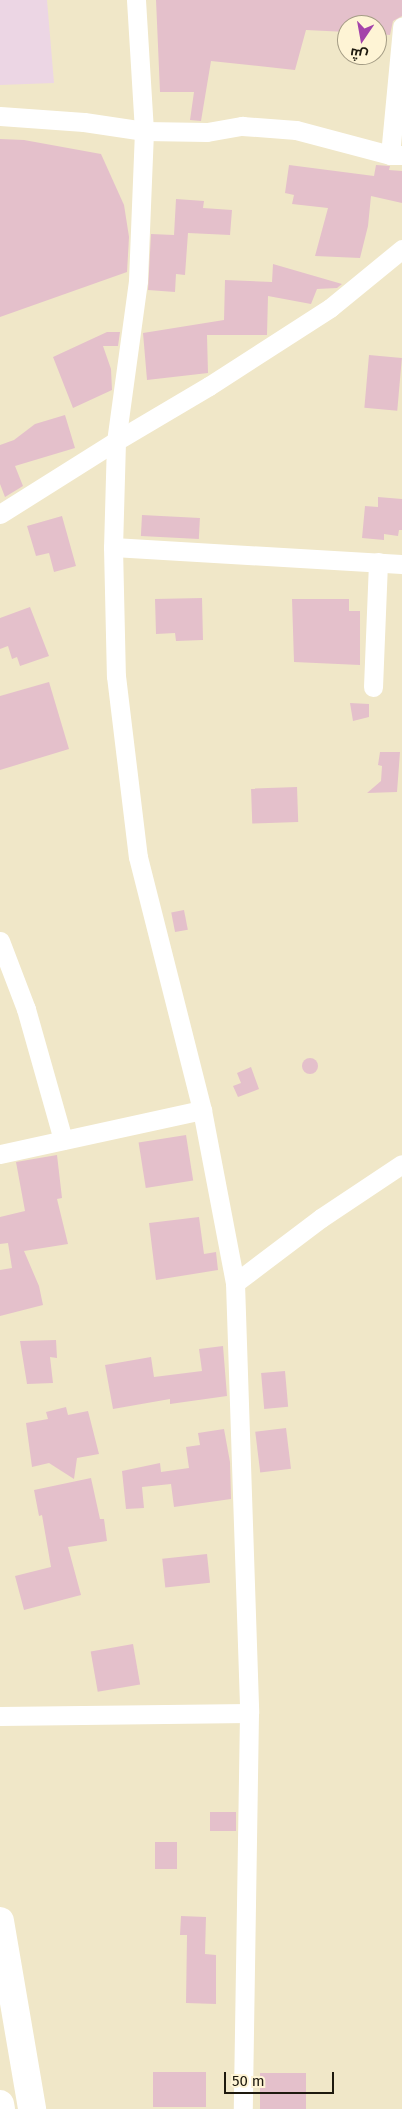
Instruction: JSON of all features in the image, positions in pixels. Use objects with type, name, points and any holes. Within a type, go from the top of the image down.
[{"type":"highway","points":[[0,1921],[32,2109]]},
{"type":"highway","points":[[0,2104],[1,2109]]},
{"type":"street","points":[[136,0],[144,131],[138,281],[116,441],[113,546],[116,676],[138,857],[202,1110],[235,1283],[249,1713],[243,2109]]},
{"type":"street","points":[[0,116],[84,122],[144,131],[207,132],[242,126],[296,130],[396,155],[402,27]]},
{"type":"street","points":[[0,514],[116,441],[209,386],[330,308],[402,248]]},
{"type":"street","points":[[113,546],[402,564]]},
{"type":"street","points":[[373,687],[378,562]]},
{"type":"street","points":[[0,941],[26,1010],[63,1140]]},
{"type":"street","points":[[0,1154],[202,1110]]},
{"type":"street","points":[[235,1283],[321,1218],[402,1164]]},
{"type":"street","points":[[0,1716],[249,1713]]},
{"type":"shaded area","points":[[0,0],[47,0],[54,83],[0,85]]},
{"type":"building","points":[[156,0],[402,0],[402,16],[393,21],[390,35],[387,35],[387,15],[337,15],[337,32],[306,30],[295,70],[211,61],[201,121],[190,120],[194,92],[160,92]]},
{"type":"building","points":[[0,139],[24,140],[101,154],[124,205],[129,237],[127,272],[0,317]]},
{"type":"building","points":[[289,165],[374,176],[376,165],[390,166],[389,170],[402,171],[402,203],[371,196],[368,226],[360,258],[315,256],[328,208],[292,204],[294,195],[285,193]]},
{"type":"building","points":[[176,199],[204,201],[203,208],[232,210],[230,235],[188,233],[185,275],[176,274],[175,292],[148,290],[151,234],[174,235]]},
{"type":"building","points":[[273,264],[342,284],[337,288],[317,289],[311,304],[268,296],[267,335],[207,335],[208,373],[147,380],[143,333],[224,320],[225,280],[272,282]]},
{"type":"building","points":[[107,332],[120,332],[118,346],[103,346],[111,369],[112,390],[73,408],[53,357]]},
{"type":"building","points":[[369,355],[402,358],[397,411],[364,408]]},
{"type":"building","points":[[65,415],[75,448],[15,466],[23,486],[5,497],[0,484],[0,445],[14,440],[35,424]]},
{"type":"building","points":[[378,497],[402,499],[402,530],[399,530],[398,536],[384,534],[384,540],[362,538],[365,506],[378,507]]},
{"type":"building","points":[[142,515],[200,518],[199,539],[141,536]]},
{"type":"building","points":[[62,516],[76,566],[54,572],[49,553],[36,556],[27,526]]},
{"type":"building","points":[[202,598],[203,640],[176,641],[175,633],[156,634],[155,599]]},
{"type":"building","points":[[292,599],[349,599],[349,611],[360,611],[360,665],[294,662]]},
{"type":"building","points":[[30,607],[49,656],[20,666],[17,657],[12,659],[8,646],[0,649],[0,618]]},
{"type":"building","points":[[49,682],[69,749],[0,770],[0,696]]},
{"type":"building","points":[[350,703],[369,704],[369,717],[353,721]]},
{"type":"building","points":[[380,752],[400,752],[397,792],[367,793],[381,781],[382,766],[378,765]]},
{"type":"building","points":[[297,787],[298,822],[252,824],[251,789]]},
{"type":"building","points":[[184,910],[188,930],[175,932],[171,912]]},
{"type":"building","points":[[310,1058],[318,1066],[310,1074],[302,1066]]},
{"type":"building","points":[[251,1067],[259,1089],[238,1097],[233,1086],[241,1083],[237,1073]]},
{"type":"building","points":[[186,1135],[193,1180],[146,1188],[139,1143]]},
{"type":"building","points":[[57,1155],[62,1198],[57,1199],[68,1244],[24,1251],[39,1286],[43,1305],[0,1316],[0,1270],[12,1268],[8,1243],[0,1244],[0,1217],[25,1211],[16,1162]]},
{"type":"building","points":[[199,1217],[204,1254],[216,1252],[218,1270],[156,1280],[149,1223]]},
{"type":"building","points":[[56,1340],[57,1358],[50,1357],[53,1383],[27,1384],[20,1341]]},
{"type":"building","points":[[223,1346],[227,1396],[170,1404],[170,1399],[113,1409],[105,1365],[151,1357],[154,1377],[202,1371],[199,1349]]},
{"type":"building","points":[[285,1371],[288,1407],[264,1409],[261,1373]]},
{"type":"building","points":[[66,1407],[68,1415],[88,1411],[99,1454],[77,1458],[74,1479],[49,1463],[32,1467],[26,1423],[48,1419],[46,1412]]},
{"type":"building","points":[[286,1428],[291,1469],[260,1472],[255,1432]]},
{"type":"building","points":[[224,1429],[230,1462],[231,1499],[174,1507],[171,1484],[142,1487],[144,1508],[126,1509],[122,1471],[160,1463],[161,1472],[189,1468],[186,1447],[200,1445],[198,1433]]},
{"type":"building","points":[[91,1478],[100,1519],[104,1519],[107,1541],[68,1547],[81,1595],[24,1610],[15,1576],[51,1567],[42,1515],[39,1516],[34,1490]]},
{"type":"building","points":[[207,1554],[210,1583],[165,1588],[162,1559]]},
{"type":"building","points":[[133,1644],[140,1684],[98,1692],[91,1651]]},
{"type":"building","points":[[210,1812],[236,1812],[236,1831],[210,1831]]},
{"type":"building","points":[[155,1842],[177,1842],[177,1869],[155,1869]]},
{"type":"building","points":[[181,1916],[206,1917],[205,1954],[216,1955],[216,2004],[186,2003],[187,1935],[180,1935]]},
{"type":"building","points":[[153,2072],[206,2072],[206,2107],[153,2107]]},
{"type":"building","points":[[260,2073],[306,2073],[306,2109],[260,2109]]}]
